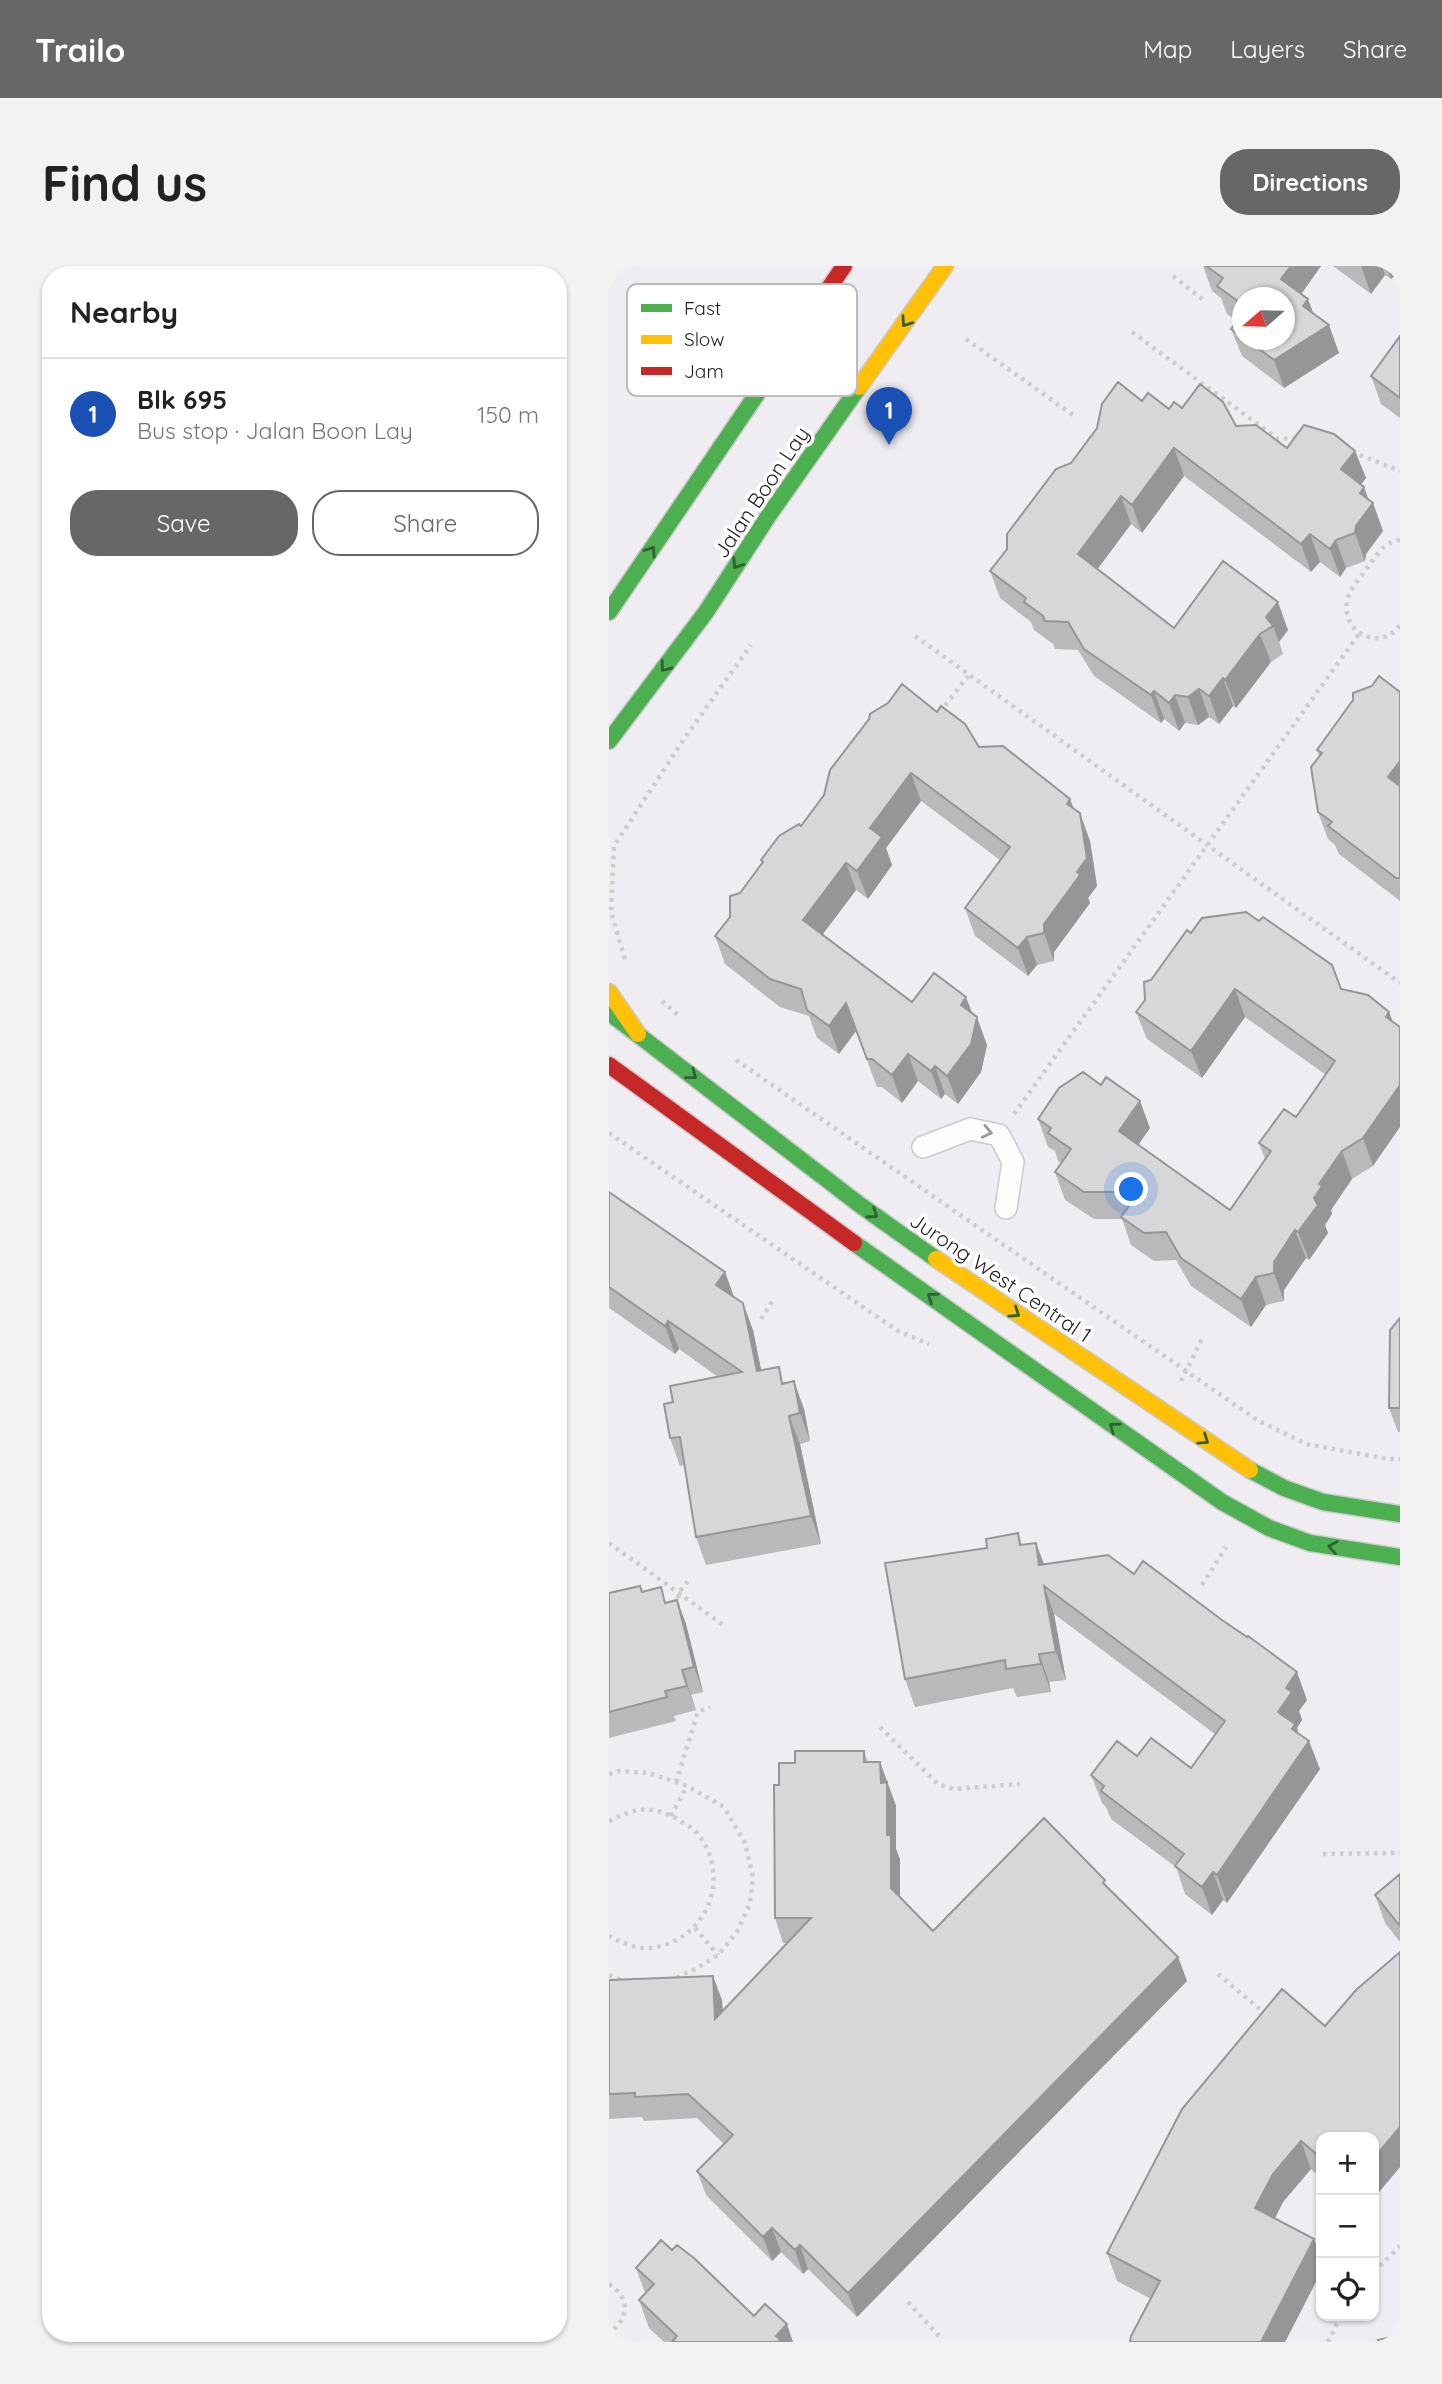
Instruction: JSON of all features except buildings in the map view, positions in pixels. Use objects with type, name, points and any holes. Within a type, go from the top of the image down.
[{"type":"street","points":[[832,284],[844,266]]},
{"type":"street","name":"Jalan Boon Lay","points":[[857,390],[945,266]]},
{"type":"street","points":[[610,608],[755,396]]},
{"type":"street","name":"Jalan Boon Lay","points":[[609,741],[706,612],[769,515],[853,396]]},
{"type":"street","points":[[609,992],[638,1034]]},
{"type":"street","name":"Jurong West Central 1","points":[[609,1012],[860,1205],[1248,1469],[1284,1488],[1323,1502],[1400,1514]]},
{"type":"street","points":[[609,1065],[765,1180],[1221,1502],[1269,1528],[1310,1544],[1400,1557]]},
{"type":"lane","points":[[923,1147],[970,1129],[999,1135],[1013,1163],[1006,1208]]},
{"type":"path","points":[[1173,276],[1206,302]]},
{"type":"path","points":[[1132,332],[1278,439],[1304,437]]},
{"type":"path","points":[[966,339],[1073,415]]},
{"type":"path","points":[[1351,452],[1400,471]]},
{"type":"path","points":[[1400,540],[1383,546],[1349,593],[1348,614],[1351,624],[1359,634],[1368,638],[1378,639],[1395,631],[1400,625]]},
{"type":"path","points":[[999,1135],[1359,634]]},
{"type":"path","points":[[915,636],[1400,983]]},
{"type":"path","points":[[629,971],[611,912],[614,846],[684,739],[751,645]]},
{"type":"path","points":[[937,716],[969,674]]},
{"type":"path","points":[[657,996],[683,1019]]},
{"type":"path","points":[[731,1056],[1257,1420],[1306,1444],[1400,1459]]},
{"type":"path","points":[[761,1318],[772,1300]]},
{"type":"path","points":[[1161,1411],[1186,1372],[1202,1339]]},
{"type":"path","points":[[609,1543],[726,1627]]},
{"type":"path","points":[[1202,1585],[1228,1544]]},
{"type":"path","points":[[676,1619],[679,1592],[688,1581]]},
{"type":"path","points":[[676,1782],[698,1712],[710,1707]]},
{"type":"path","points":[[880,1727],[938,1784],[954,1789],[1020,1784]]},
{"type":"path","points":[[609,1774],[619,1771],[649,1773],[688,1786],[724,1807],[745,1843],[753,1877],[750,1904],[737,1932],[718,1955],[666,1982]]},
{"type":"path","points":[[671,1816],[688,1786]]},
{"type":"path","points":[[609,1821],[641,1808],[664,1812],[695,1830],[709,1852],[713,1877],[708,1909],[695,1928],[676,1941],[648,1948],[629,1945],[609,1936]]},
{"type":"path","points":[[1323,1854],[1400,1853]]},
{"type":"path","points":[[695,1928],[718,1955]]},
{"type":"path","points":[[1218,1974],[1262,2011]]},
{"type":"path","points":[[609,1975],[628,1982]]},
{"type":"path","points":[[1379,2267],[1400,2246]]},
{"type":"path","points":[[609,2284],[616,2288],[626,2303],[625,2316],[619,2327],[609,2333]]},
{"type":"path","points":[[908,2302],[939,2336]]},
{"type":"path","points":[[1328,2342],[1338,2321]]},
{"type":"traffic: fast","points":[[609,612],[756,396]]},
{"type":"traffic: fast","points":[[609,741],[706,612],[769,515],[853,396]]},
{"type":"traffic: fast","points":[[611,1014],[860,1205],[936,1259]]},
{"type":"traffic: fast","points":[[854,1243],[1222,1502],[1269,1528],[1310,1543],[1400,1557]]},
{"type":"traffic: fast","points":[[1250,1470],[1284,1488],[1323,1502],[1400,1514]]},
{"type":"traffic: slow","points":[[859,387],[945,266]]},
{"type":"traffic: slow","points":[[609,992],[638,1034]]},
{"type":"traffic: slow","points":[[936,1259],[1250,1470]]},
{"type":"traffic: jam","points":[[832,284],[844,266]]},
{"type":"traffic: jam","points":[[609,1065],[854,1243]]},
{"type":"place","name":"Blk 695","points":[[889,445]]}]
